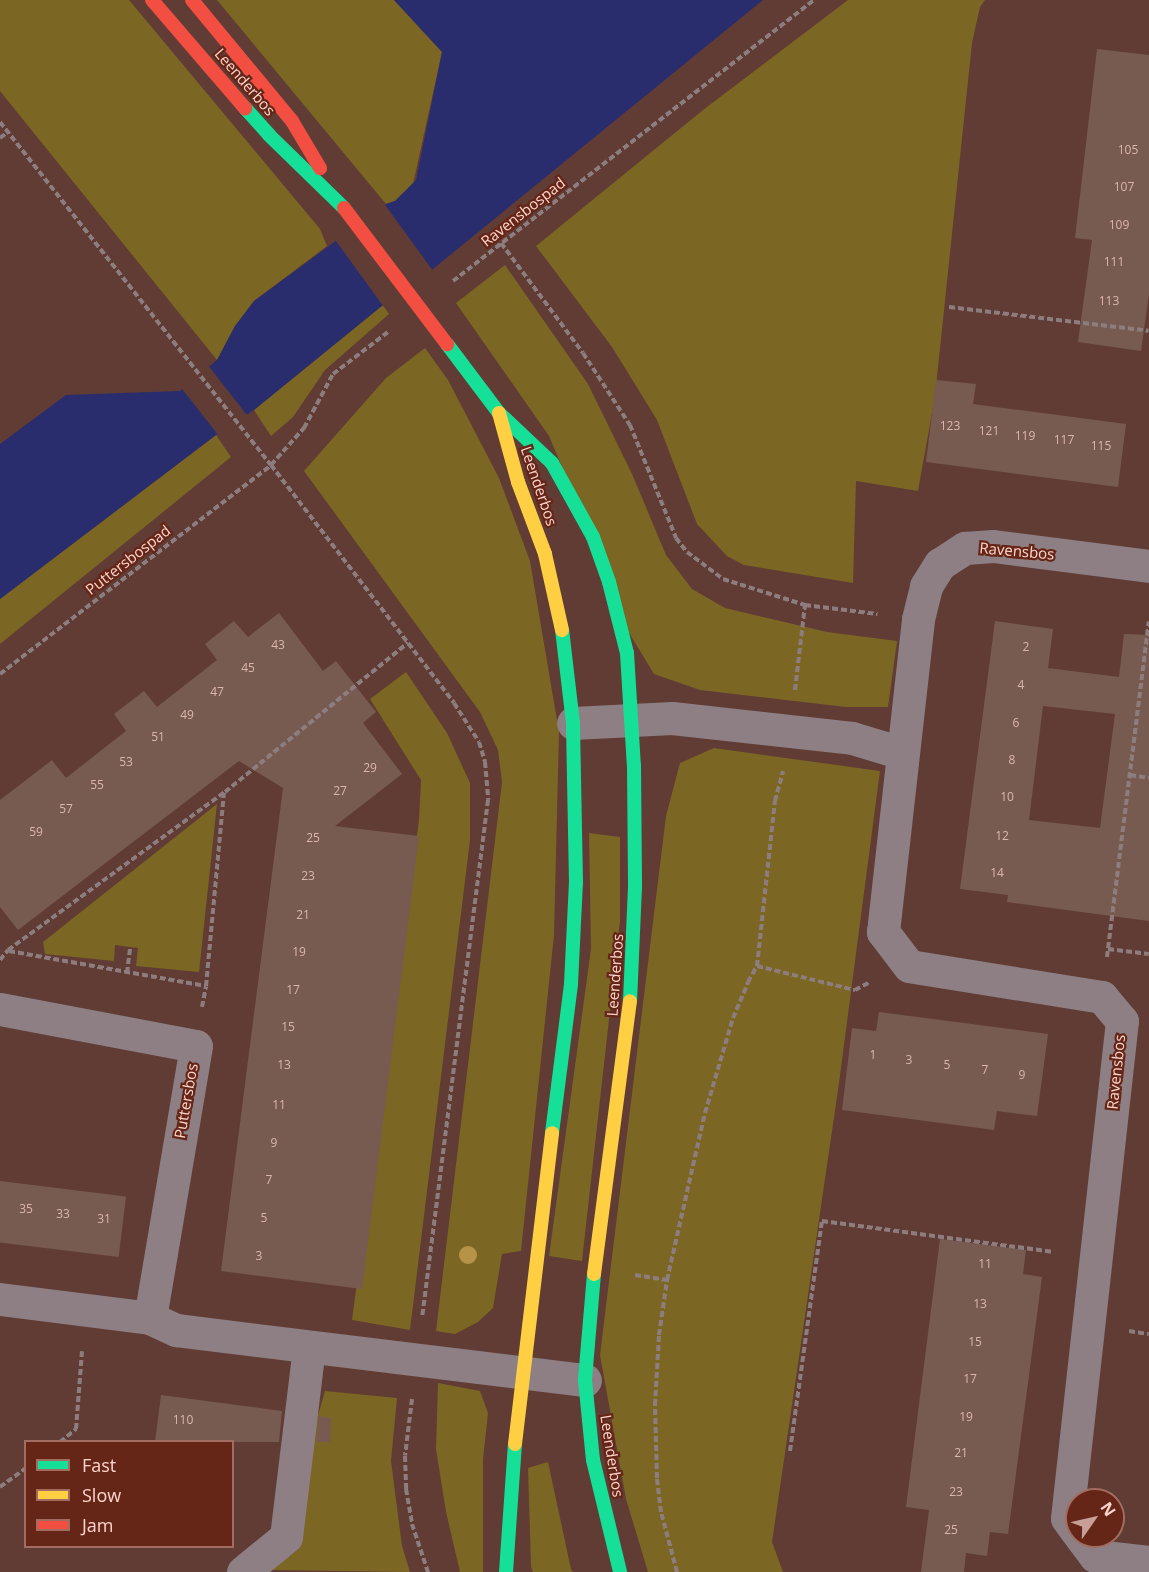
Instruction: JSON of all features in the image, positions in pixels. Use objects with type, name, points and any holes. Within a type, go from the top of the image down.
[{"type":"main road","name":"Leenderbos","points":[[152,0],[269,135],[344,208]]},
{"type":"main road","name":"Leenderbos","points":[[192,0],[292,121],[344,208],[499,413],[552,463],[593,537],[621,623],[627,653],[631,719],[635,887],[632,982],[594,1278],[585,1380],[593,1460],[620,1572]]},
{"type":"main road","name":"Leenderbos","points":[[499,413],[518,482],[534,519],[554,585],[566,646],[573,723],[576,882],[571,984],[521,1373],[506,1572]]},
{"type":"street","name":"Ravensbos","points":[[905,961],[884,932],[918,619],[926,586],[940,564],[965,548],[993,546],[1149,566]]},
{"type":"street","points":[[573,723],[672,718],[852,738],[902,753]]},
{"type":"street","points":[[905,961],[909,966],[1102,997]]},
{"type":"street","name":"Ravensbos","points":[[1070,1488],[1122,1021],[1102,997]]},
{"type":"street","name":"Puttersbos","points":[[0,1009],[196,1046],[150,1318]]},
{"type":"street","points":[[0,1299],[150,1318],[176,1330],[585,1380]]},
{"type":"street","points":[[243,1572],[286,1537],[309,1347]]},
{"type":"street","points":[[1089,1548],[1095,1556],[1149,1562]]},
{"type":"path","name":"Ravensbospad","points":[[445,287],[814,0]]},
{"type":"path","points":[[0,122],[272,465],[468,722],[479,742],[488,782],[486,818],[405,1456],[406,1489],[412,1524],[428,1572]]},
{"type":"path","points":[[0,138],[8,132]]},
{"type":"path","points":[[501,243],[583,353],[630,425],[673,530],[687,552],[723,579],[805,605],[918,619]]},
{"type":"path","points":[[949,307],[1149,331]]},
{"type":"path","points":[[272,465],[304,428],[333,374],[389,331]]},
{"type":"path","name":"Puttersbospad","points":[[0,674],[272,465]]},
{"type":"path","points":[[677,1572],[661,1512],[657,1478],[655,1405],[658,1335],[667,1280],[705,1113],[733,1018],[747,982],[757,966],[775,801],[785,764],[805,605]]},
{"type":"path","points":[[1102,997],[1149,622]]},
{"type":"path","points":[[0,960],[8,950],[225,792],[408,643]]},
{"type":"path","points":[[1130,775],[1149,778]]},
{"type":"path","points":[[8,950],[206,986],[225,792]]},
{"type":"path","points":[[127,973],[130,947]]},
{"type":"path","points":[[1108,950],[1149,954]]},
{"type":"path","points":[[757,966],[855,990],[905,961]]},
{"type":"path","points":[[790,1450],[822,1221],[1096,1257]]},
{"type":"path","points":[[62,1440],[76,1429],[85,1310]]},
{"type":"path","points":[[0,1487],[24,1469]]},
{"type":"shaded area","points":[[0,0],[129,0],[320,229],[327,246],[254,301],[235,326],[217,360],[0,91]]},
{"type":"shaded area","points":[[217,0],[394,0],[442,52],[413,184],[395,201],[386,204]]},
{"type":"shaded area","points":[[394,0],[763,0],[433,269],[383,305],[254,410],[216,435],[0,599],[0,444],[66,395],[180,391],[217,360],[235,326],[254,301],[386,204],[395,201],[416,180],[442,52]]},
{"type":"shaded area","points":[[848,0],[985,0],[980,7],[972,43],[935,396],[918,491],[856,481],[853,583],[744,565],[727,556],[697,524],[657,420],[612,347],[536,246],[703,110]]},
{"type":"shaded area","points":[[505,265],[588,384],[632,474],[666,555],[692,589],[725,608],[827,632],[897,641],[888,707],[846,707],[700,690],[654,674],[623,623],[590,533],[549,436],[456,303]]},
{"type":"shaded area","points":[[383,305],[389,314],[325,370],[293,417],[271,436],[254,410]]},
{"type":"shaded area","points":[[425,348],[448,380],[499,478],[530,561],[559,732],[554,935],[521,1251],[502,1254],[493,1308],[478,1322],[455,1334],[436,1331],[502,782],[498,750],[480,712],[304,471],[386,378]]},
{"type":"shaded area","points":[[216,435],[231,457],[0,644],[0,599]]},
{"type":"shaded area","points":[[406,672],[447,733],[470,783],[470,840],[410,1330],[352,1320],[419,820],[421,780],[370,699]]},
{"type":"shaded area","points":[[714,748],[880,771],[839,1083],[772,1542],[783,1572],[648,1572],[626,1499],[600,1355],[666,816],[680,763]]},
{"type":"shaded area","points":[[217,804],[199,972],[136,966],[138,948],[115,945],[114,961],[45,954],[43,942]]},
{"type":"shaded area","points":[[589,833],[620,837],[620,921],[582,1261],[549,1256],[591,949]]},
{"type":"shaded area","points":[[438,1383],[480,1391],[488,1413],[483,1459],[483,1572],[460,1572],[446,1512],[436,1449]]},
{"type":"shaded area","points":[[325,1391],[397,1398],[391,1461],[402,1546],[410,1572],[271,1570],[299,1549],[316,1422]]},
{"type":"shaded area","points":[[548,1462],[573,1572],[533,1572],[531,1567],[528,1468]]},
{"type":"pier","points":[[383,202],[434,272],[385,308],[334,238]]},
{"type":"pier","points":[[207,364],[248,417],[221,438],[179,386]]},
{"type":"building","points":[[1097,49],[1149,55],[1149,294],[1141,351],[1078,342],[1092,240],[1075,238]]},
{"type":"building","points":[[936,380],[976,384],[973,404],[1126,424],[1118,487],[926,462]]},
{"type":"building","points":[[279,613],[323,671],[336,661],[376,712],[363,723],[402,774],[335,826],[419,836],[362,1289],[221,1271],[283,788],[239,761],[18,930],[0,907],[0,800],[52,760],[66,778],[126,731],[114,714],[144,691],[157,707],[217,660],[205,644],[234,621],[248,637]]},
{"type":"building","points":[[995,621],[1053,629],[1048,668],[1119,677],[1124,634],[1149,635],[1149,921],[1007,902],[1008,895],[960,889]],"holes":[[[1043,706],[1115,714],[1100,828],[1029,820]]]},
{"type":"building","points":[[879,1012],[1048,1034],[1037,1116],[997,1111],[994,1130],[842,1110],[852,1028],[876,1031]]},
{"type":"building","points":[[0,1181],[126,1196],[119,1257],[0,1242]]},
{"type":"building","points":[[940,1239],[1026,1250],[1023,1274],[1042,1277],[1008,1534],[990,1532],[987,1556],[966,1553],[964,1572],[921,1572],[929,1510],[906,1507]]},
{"type":"building","points":[[161,1395],[282,1411],[279,1442],[155,1440]]},
{"type":"building","points":[[319,1416],[331,1418],[330,1442],[316,1442]]},
{"type":"traffic: fast","points":[[245,108],[269,135],[344,208]]},
{"type":"traffic: fast","points":[[447,344],[499,413],[552,463],[593,537],[609,582],[627,653],[634,766],[635,887],[630,1001]]},
{"type":"traffic: fast","points":[[552,1133],[571,984],[576,882],[573,723],[562,630]]},
{"type":"traffic: fast","points":[[594,1274],[585,1380],[593,1460],[620,1572]]},
{"type":"traffic: fast","points":[[506,1572],[515,1444]]},
{"type":"traffic: slow","points":[[499,413],[518,482],[545,554],[562,630]]},
{"type":"traffic: slow","points":[[594,1274],[630,1001]]},
{"type":"traffic: slow","points":[[515,1444],[552,1133]]},
{"type":"traffic: jam","points":[[152,0],[245,108]]},
{"type":"traffic: jam","points":[[192,0],[292,121],[320,168]]},
{"type":"traffic: jam","points":[[344,208],[447,344]]}]
